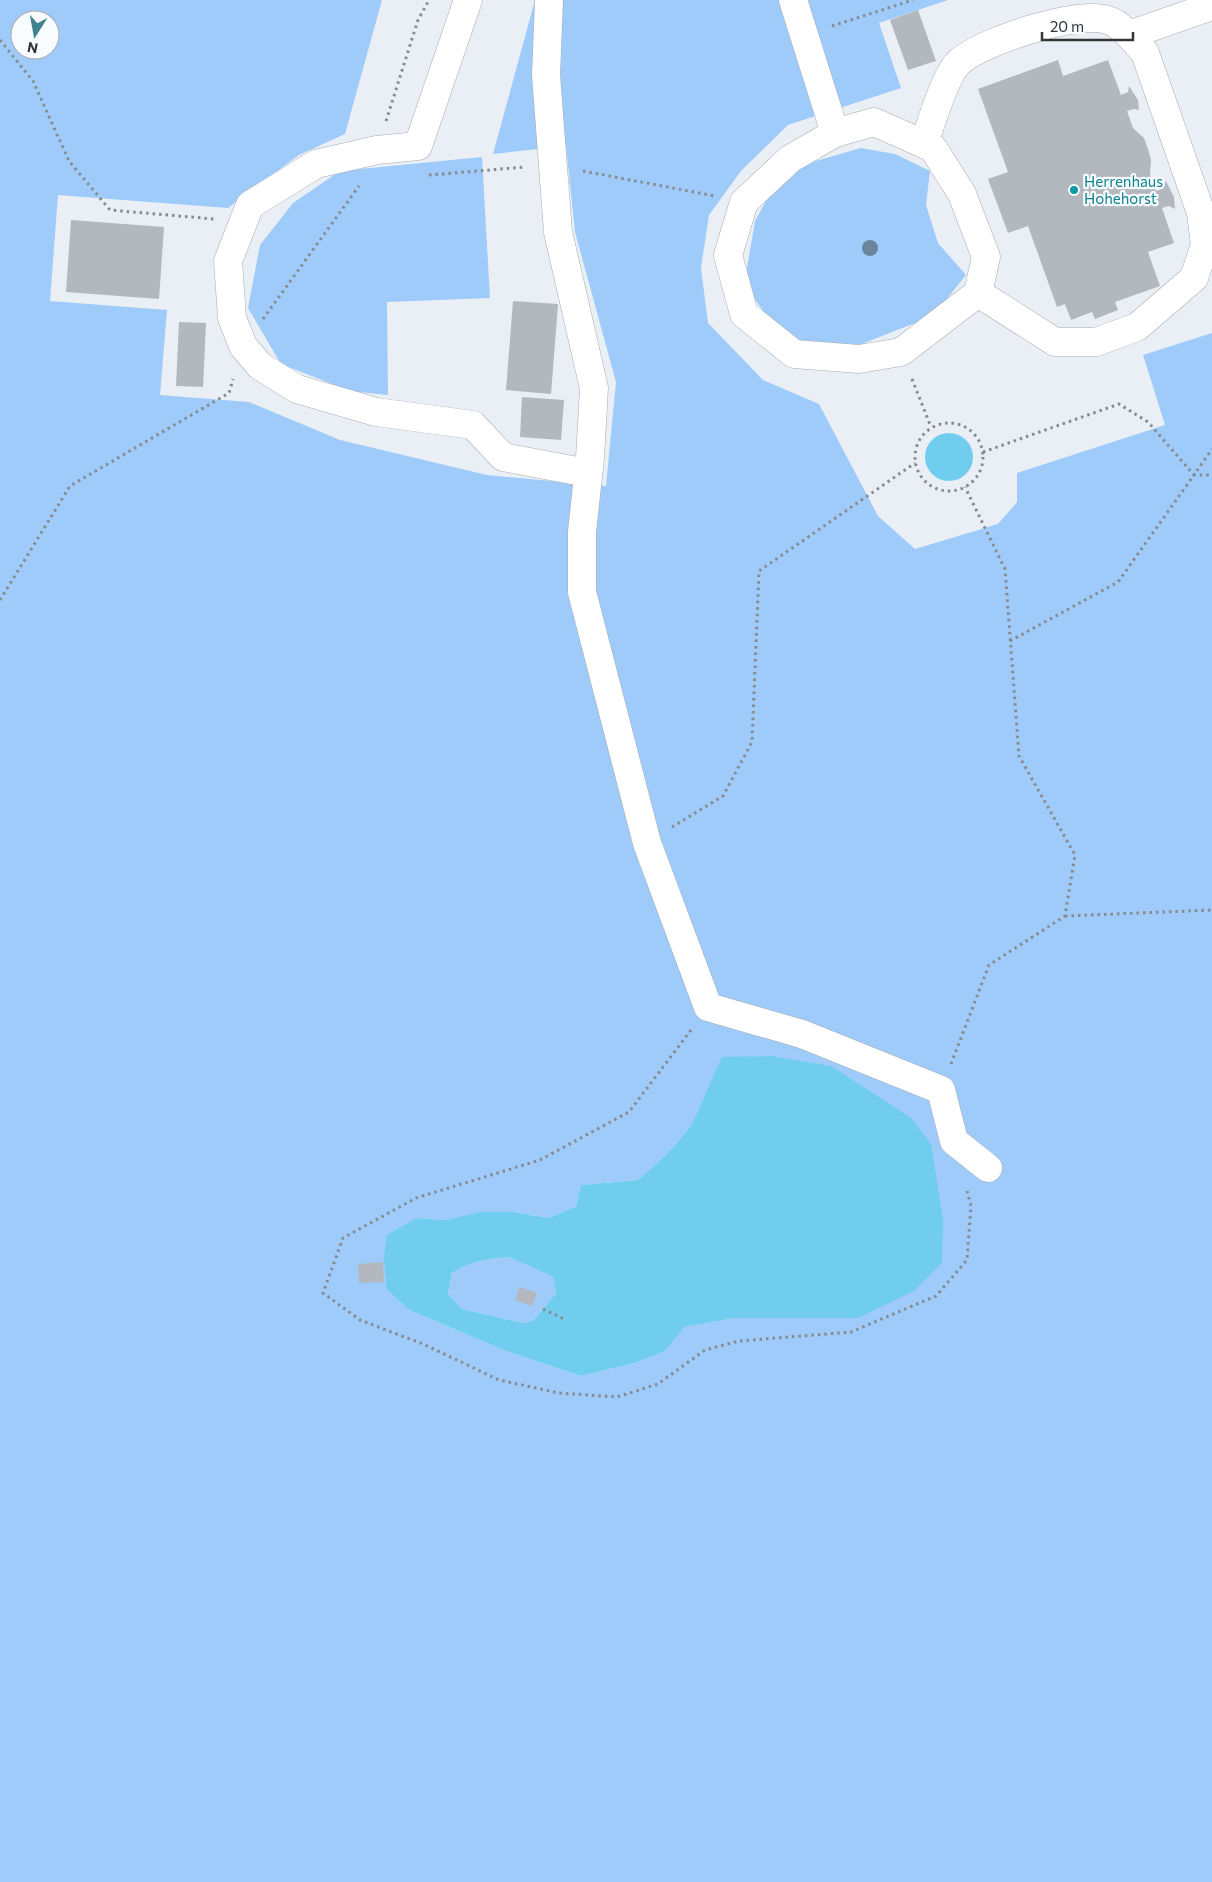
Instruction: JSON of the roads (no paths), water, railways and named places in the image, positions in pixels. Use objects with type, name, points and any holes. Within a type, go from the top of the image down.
[{"type":"lane","points":[[468,0],[418,146],[377,150],[316,164],[250,205],[228,261],[232,318],[243,346],[260,366],[297,389],[376,412],[473,425],[503,457],[588,473]]},
{"type":"lane","points":[[549,0],[546,75],[558,232],[594,388],[582,532],[582,592],[647,843],[708,1007],[802,1034],[940,1090],[954,1140],[988,1168]]},
{"type":"lane","points":[[793,0],[835,133]]},
{"type":"lane","points":[[1129,35],[1212,6]]},
{"type":"lane","points":[[924,144],[938,102],[957,64],[987,45],[1033,28],[1090,18],[1109,20],[1129,35],[1145,53],[1201,213],[1208,243],[1194,278],[1137,327],[1096,342],[1055,342],[978,293]]},
{"type":"lane","points":[[874,122],[924,144],[933,148],[962,194],[986,258],[978,293],[901,352],[859,359],[794,354],[744,314],[728,255],[744,202],[790,159],[835,133],[874,122]]},
{"type":"place","name":"Herrenhaus Hohehorst","points":[[1074,190]]}]
